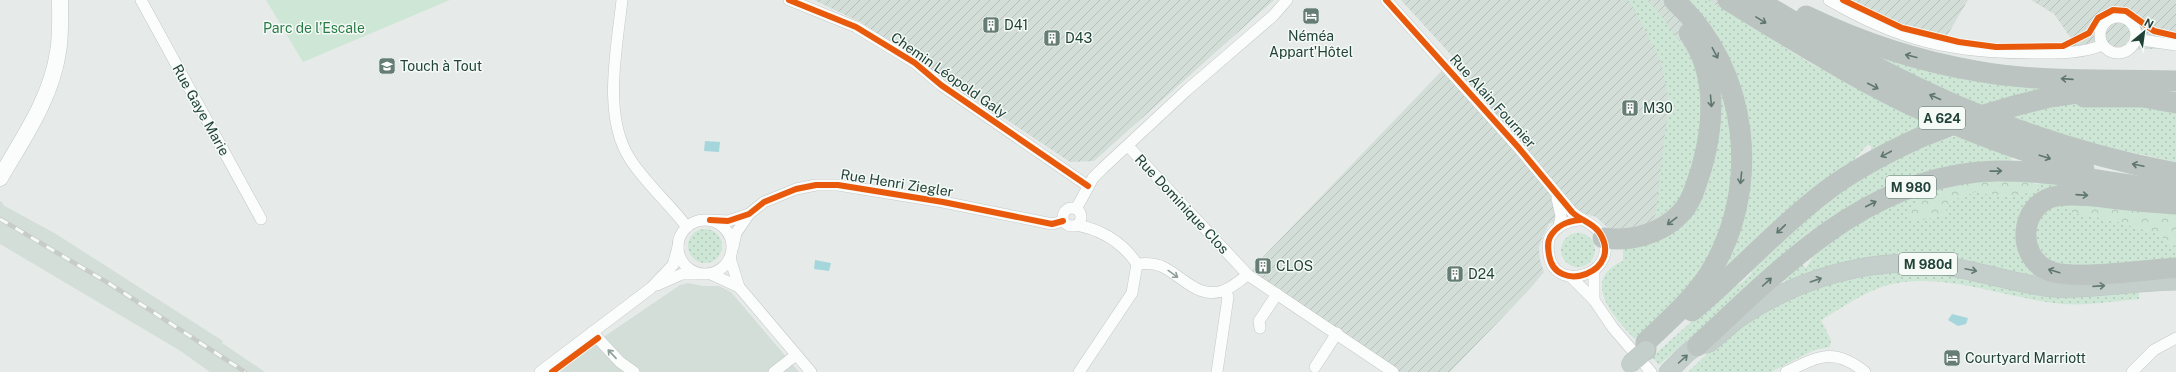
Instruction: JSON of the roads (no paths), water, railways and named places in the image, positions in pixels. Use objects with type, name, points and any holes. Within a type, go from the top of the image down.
[{"type":"highway","points":[[1603,238],[1626,239],[1650,234],[1675,219],[1685,208],[1692,196],[1707,147],[1712,112],[1710,92],[1704,65],[1693,38],[1675,14],[1661,0]]},
{"type":"highway","name":"M 980","points":[[1646,350],[1646,342],[1694,294],[1717,259],[1726,242],[1736,210],[1742,170],[1740,123],[1725,73],[1703,32],[1674,0]]},
{"type":"highway","name":"A 624","points":[[1728,0],[1866,82],[1910,104],[1974,132],[2076,166],[2176,192]]},
{"type":"highway","name":"A 624","points":[[1757,0],[1872,66],[1915,88],[1982,118],[2073,149],[2176,173]]},
{"type":"highway","points":[[1774,0],[1828,27],[1860,39],[1903,54],[1976,71],[2074,80],[2176,81]]},
{"type":"highway","name":"M 980","points":[[1625,368],[1700,304],[1793,218],[1826,190],[1868,163],[1921,137],[1960,122],[2014,106],[2080,92],[2176,81]]},
{"type":"highway","name":"M 980","points":[[2014,106],[2096,96],[2142,97],[2176,103]]},
{"type":"highway","name":"M 980","points":[[1668,372],[1783,268],[1827,232],[1864,207],[1915,185],[1969,173],[2012,171],[2050,174],[2176,192]]},
{"type":"highway","points":[[2176,204],[2080,195],[2056,196],[2045,200],[2036,208],[2027,222],[2025,234],[2026,245],[2032,256],[2044,268],[2057,273],[2080,275],[2176,268]]},
{"type":"highway","name":"M 980d","points":[[1697,346],[1707,344],[1740,318],[1782,293],[1820,278],[1866,267],[1935,264],[1961,268],[2024,283],[2056,288],[2176,281]]},
{"type":"main road","points":[[0,178],[45,99],[53,75],[58,51],[60,0]]},
{"type":"street","name":"Rue Gaye Marie","points":[[141,0],[262,219]]},
{"type":"street","points":[[622,0],[613,101],[618,134],[629,157],[640,174],[687,227]]},
{"type":"street","name":"Chemin Léopold Galy","points":[[789,0],[856,27],[909,58],[942,85],[1088,186]]},
{"type":"street","name":"Rue Dominique Clos","points":[[1287,0],[1273,16],[1187,90],[1128,146],[1248,275],[1337,333],[1393,372]]},
{"type":"street","name":"Rue Alain Fournier","points":[[1386,0],[1514,142],[1580,220],[1590,224],[1598,230],[1603,238]]},
{"type":"street","points":[[1830,0],[1892,31],[1941,46],[1991,53],[2049,53],[2084,52],[2103,45]]},
{"type":"street","points":[[2115,18],[2126,20],[2131,23],[2134,28],[2135,39],[2129,49],[2118,53],[2107,50],[2103,45],[2100,40],[2101,30],[2108,21],[2115,18]]},
{"type":"street","points":[[2135,39],[2176,45]]},
{"type":"street","points":[[1081,219],[1088,186],[1103,168],[1128,146]]},
{"type":"street","name":"Rue Henri Ziegler","points":[[731,253],[736,233],[749,214],[764,202],[796,188],[816,185],[838,185],[943,202],[1052,224],[1063,221],[1068,226],[1081,219]]},
{"type":"street","name":"Rue Alain Fournier","points":[[1554,190],[1559,205],[1561,220],[1559,227]]},
{"type":"street","points":[[1063,221],[1065,211],[1070,208],[1081,219],[1120,243],[1136,264],[1135,284],[1130,298],[1079,372]]},
{"type":"street","name":"Rue Henri Ziegler","points":[[710,220],[728,221],[749,214]]},
{"type":"street","points":[[540,372],[651,288],[672,265],[679,240],[687,227],[700,220],[710,220],[721,224],[732,239],[731,253],[739,287],[811,372]]},
{"type":"street","points":[[1580,220],[1571,221],[1559,227],[1549,239],[1549,258],[1561,273],[1570,276],[1583,276],[1594,271],[1600,264],[1604,253],[1603,238]]},
{"type":"street","points":[[678,247],[682,262],[693,272],[705,274],[739,287]]},
{"type":"street","points":[[651,288],[682,274],[705,274],[721,269],[731,253]]},
{"type":"street","points":[[1136,264],[1147,263],[1162,267],[1190,286],[1209,293],[1225,290],[1248,275]]},
{"type":"street","points":[[1594,271],[1594,300]]},
{"type":"street","points":[[1570,276],[1594,300],[1613,328],[1651,372]]},
{"type":"street","points":[[1217,372],[1228,297],[1225,290]]},
{"type":"street","points":[[1260,328],[1259,321],[1277,294]]},
{"type":"street","points":[[592,332],[620,362],[634,372]]},
{"type":"street","points":[[1315,367],[1337,333]]},
{"type":"street","points":[[2132,372],[2154,350],[2176,338]]},
{"type":"street","points":[[774,372],[796,355]]},
{"type":"street","points":[[1786,372],[1823,356],[1843,358],[1852,361],[1865,372]]},
{"type":"water","points":[[705,141],[720,142],[719,152],[704,151]]},
{"type":"water","points":[[815,260],[831,263],[829,271],[814,269]]},
{"type":"water","points":[[1952,314],[1968,318],[1966,324],[1958,326],[1948,320]]},
{"type":"railway","points":[[0,219],[110,284],[245,372]]},
{"type":"place","name":"Néméa Appart'Hôtel","points":[[1311,16]]},
{"type":"place","name":"D41","points":[[991,25]]},
{"type":"place","name":"D43","points":[[1052,38]]},
{"type":"place","name":"Touch à Tout","points":[[387,66]]},
{"type":"place","name":"M30","points":[[1630,108]]},
{"type":"place","name":"CLOS","points":[[1263,266]]},
{"type":"place","name":"D24","points":[[1455,274]]},
{"type":"place","name":"Courtyard Marriott","points":[[1952,358]]},
{"type":"park label","name":"Parc de l’Escale","points":[[314,28]]}]
